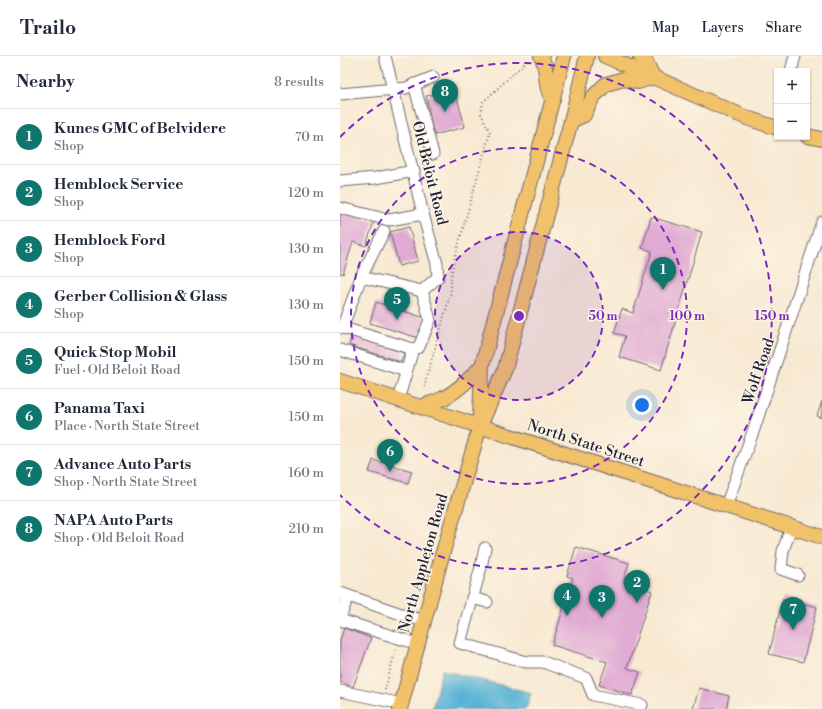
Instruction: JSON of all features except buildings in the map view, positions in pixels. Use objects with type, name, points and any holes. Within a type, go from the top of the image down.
[{"type":"main road","points":[[541,56],[546,71],[548,92],[553,99]]},
{"type":"main road","points":[[480,426],[482,366],[564,56]]},
{"type":"main road","points":[[480,426],[505,369],[572,121],[587,56]]},
{"type":"main road","points":[[605,56],[747,118],[774,125]]},
{"type":"main road","points":[[640,56],[645,60],[653,77]]},
{"type":"main road","points":[[572,121],[584,115],[593,97],[606,84],[624,79],[638,82],[653,77]]},
{"type":"main road","points":[[810,137],[822,140]]},
{"type":"main road","points":[[420,407],[442,399],[469,380],[482,366]]},
{"type":"main road","name":"North State Street","points":[[340,381],[822,537]]},
{"type":"main road","name":"North Appleton Road","points":[[401,707],[443,552],[480,426]]},
{"type":"street","name":"Old Beloit Road","points":[[385,56],[414,171],[423,214],[437,264],[438,277],[422,291]]},
{"type":"street","points":[[792,68],[795,56]]},
{"type":"street","points":[[340,94],[406,88],[433,77]]},
{"type":"street","points":[[414,84],[433,154]]},
{"type":"street","points":[[340,181],[376,178],[414,171]]},
{"type":"street","points":[[340,208],[389,220],[423,214]]},
{"type":"street","name":"Wolf Road","points":[[726,506],[770,381],[822,222]]},
{"type":"street","points":[[360,277],[422,291],[430,320],[420,347],[413,349],[341,328],[360,277],[384,231]]},
{"type":"street","points":[[395,274],[397,286]]},
{"type":"street","points":[[398,400],[413,349]]},
{"type":"street","points":[[340,350],[406,371]]},
{"type":"street","points":[[791,527],[783,551],[781,569],[798,575]]},
{"type":"street","points":[[485,548],[460,643],[526,662],[543,662],[586,678],[593,695],[642,705]]},
{"type":"street","points":[[418,644],[340,619],[344,594],[424,621]]},
{"type":"street","points":[[472,598],[487,602]]},
{"type":"street","points":[[340,691],[383,700],[401,707]]},
{"type":"path","points":[[424,387],[451,292],[453,264],[490,132],[481,114],[483,102],[533,56]]},
{"type":"path","points":[[383,700],[399,638]]},
{"type":"water","points":[[442,670],[531,693],[526,709],[432,709]]},
{"type":"place","name":"NAPA Auto Parts","points":[[445,112]]},
{"type":"place","name":"Kunes GMC of Belvidere","points":[[663,290]]},
{"type":"place","name":"Quick Stop Mobil","points":[[397,320]]},
{"type":"place","name":"Panama Taxi","points":[[390,472]]},
{"type":"place","name":"Hemblock Service","points":[[637,603]]},
{"type":"place","name":"Gerber Collision & Glass","points":[[567,616]]},
{"type":"place","name":"Hemblock Ford","points":[[602,618]]},
{"type":"place","name":"Advance Auto Parts","points":[[793,630]]}]
